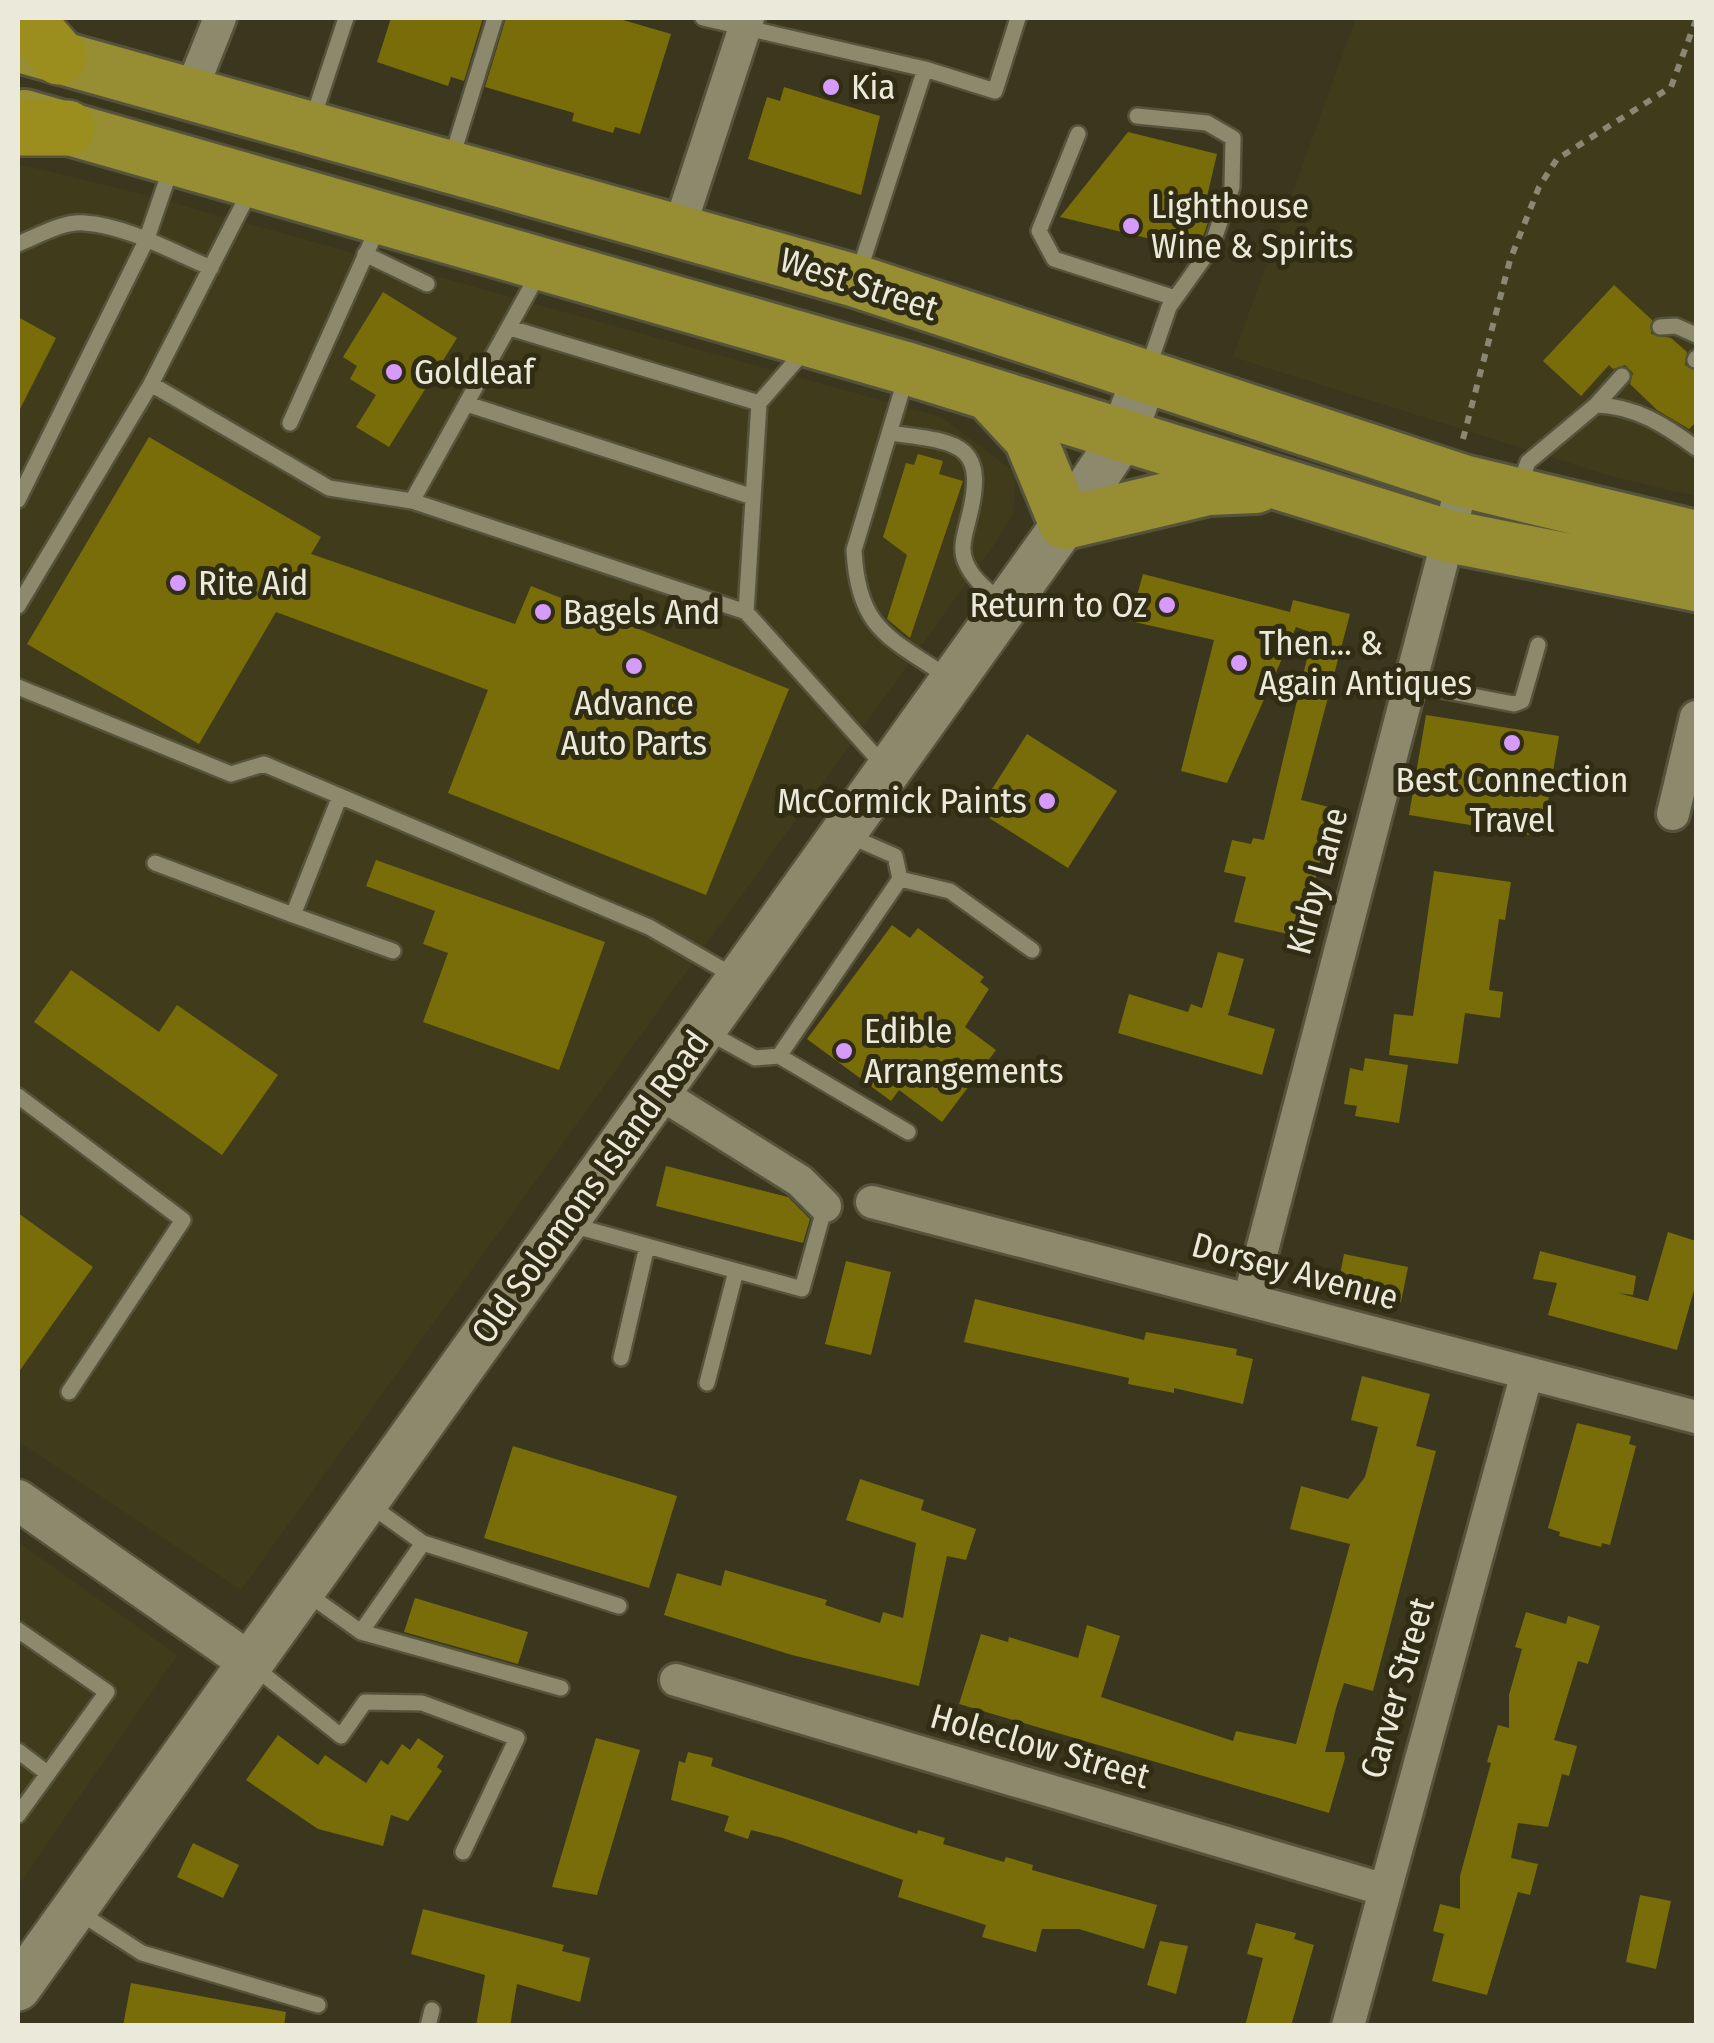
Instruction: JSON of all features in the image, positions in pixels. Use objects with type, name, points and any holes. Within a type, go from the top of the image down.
[{"type":"main road","name":"West Street","points":[[34,40],[190,94],[856,281],[1145,376],[1461,468],[1516,496],[1696,537]]},
{"type":"main road","name":"West Street","points":[[34,123],[255,182],[374,235],[544,263],[909,368],[1448,536],[1696,585]]},
{"type":"main road","points":[[544,263],[652,256],[680,229]]},
{"type":"main road","name":"Old Solomons Island Road","points":[[18,1988],[1065,523],[1124,436],[1145,376]]},
{"type":"main road","points":[[988,393],[1030,438],[1065,523],[1208,489],[1278,486]]},
{"type":"street","points":[[190,94],[220,18]]},
{"type":"street","points":[[680,229],[746,24]]},
{"type":"street","name":"Kirby Lane","points":[[1249,1300],[1448,536],[1461,468]]},
{"type":"street","points":[[1673,814],[1692,758],[1696,717]]},
{"type":"street","points":[[658,1092],[800,1181],[825,1206]]},
{"type":"street","name":"Dorsey Avenue","points":[[872,1202],[1696,1417]]},
{"type":"street","name":"Carver Street","points":[[1352,2025],[1382,1889],[1527,1373]]},
{"type":"street","points":[[18,1500],[250,1663]]},
{"type":"street","name":"Holeclow Street","points":[[676,1680],[1382,1889]]},
{"type":"lane","points":[[310,126],[346,18]]},
{"type":"lane","points":[[449,166],[495,18]]},
{"type":"lane","points":[[703,18],[746,24],[995,91],[1018,18]]},
{"type":"lane","points":[[856,281],[924,69]]},
{"type":"lane","points":[[1137,116],[1207,123],[1233,138],[1232,187],[1211,248],[1175,298],[1145,376]]},
{"type":"lane","points":[[1078,134],[1039,231],[1054,259],[1175,298]]},
{"type":"lane","points":[[18,500],[146,241],[174,159]]},
{"type":"lane","points":[[18,606],[151,384],[255,182]]},
{"type":"lane","points":[[18,244],[60,227],[84,223],[146,241],[211,268]]},
{"type":"lane","points":[[290,422],[374,235],[428,284]]},
{"type":"lane","points":[[412,501],[544,263]]},
{"type":"lane","points":[[1660,328],[1676,326],[1696,335]]},
{"type":"lane","points":[[510,328],[758,403]]},
{"type":"lane","points":[[746,612],[758,403],[814,341]]},
{"type":"lane","points":[[909,368],[854,550],[862,602],[873,625],[952,680]]},
{"type":"lane","points":[[1516,496],[1528,462],[1596,405],[1622,376]]},
{"type":"lane","points":[[151,384],[330,488],[412,501],[746,612],[888,770]]},
{"type":"lane","points":[[467,404],[753,498]]},
{"type":"lane","points":[[1596,405],[1649,411],[1696,448]]},
{"type":"lane","points":[[890,433],[934,438],[955,445],[968,457],[978,482],[963,540],[964,560],[977,580],[1005,606]]},
{"type":"lane","points":[[1410,684],[1514,704],[1522,701],[1538,645]]},
{"type":"lane","points":[[18,687],[230,774],[264,764],[649,927],[738,979]]},
{"type":"lane","points":[[293,916],[340,796]]},
{"type":"lane","points":[[779,1056],[900,880],[895,856],[843,833]]},
{"type":"lane","points":[[155,862],[393,952]]},
{"type":"lane","points":[[900,880],[950,891],[1032,950]]},
{"type":"lane","points":[[703,1028],[754,1058],[779,1056],[908,1132]]},
{"type":"lane","points":[[18,1096],[183,1220],[69,1392]]},
{"type":"lane","points":[[564,1223],[802,1289],[825,1206]]},
{"type":"lane","points":[[621,1358],[648,1246]]},
{"type":"lane","points":[[707,1383],[736,1271]]},
{"type":"lane","points":[[366,1501],[423,1544],[619,1606]]},
{"type":"lane","points":[[360,1632],[423,1544]]},
{"type":"lane","points":[[302,1590],[360,1632],[561,1688]]},
{"type":"lane","points":[[18,1630],[107,1692],[18,1816]]},
{"type":"lane","points":[[250,1663],[341,1736],[366,1702],[422,1703],[518,1738],[463,1852]]},
{"type":"lane","points":[[18,1752],[47,1773]]},
{"type":"lane","points":[[74,1909],[142,1953],[318,2005]]},
{"type":"path","points":[[1461,468],[1510,260],[1539,187],[1557,159],[1671,87],[1696,20]]},
{"type":"shaded area","points":[[1356,18],[1696,18],[1696,496],[1614,477],[1233,357]]},
{"type":"shaded area","points":[[18,164],[138,193],[941,417],[1016,473],[1013,514],[996,542],[241,1590],[18,1441]]},
{"type":"shaded area","points":[[18,1542],[177,1655],[18,1886]]},
{"type":"building","points":[[391,18],[483,18],[464,81],[451,77],[448,86],[377,62]]},
{"type":"building","points":[[506,18],[616,18],[671,34],[640,134],[615,127],[613,133],[572,121],[574,113],[485,87]]},
{"type":"building","points":[[784,87],[880,116],[861,195],[748,159],[767,97],[780,101]]},
{"type":"building","points":[[1128,132],[1217,154],[1206,201],[1215,203],[1201,242],[1192,249],[1060,217]]},
{"type":"building","points":[[1614,285],[1652,320],[1651,334],[1671,338],[1687,352],[1685,365],[1696,371],[1696,422],[1689,429],[1657,410],[1630,384],[1633,373],[1625,365],[1613,369],[1609,365],[1581,396],[1543,361]]},
{"type":"building","name":"Goldleaf","points":[[383,292],[457,338],[389,447],[356,427],[376,395],[350,379],[357,366],[343,357]]},
{"type":"building","points":[[18,317],[56,338],[18,413]]},
{"type":"building","points":[[149,437],[321,537],[311,554],[515,624],[531,586],[789,689],[706,895],[448,793],[488,690],[276,612],[199,744],[27,644]]},
{"type":"building","points":[[918,454],[943,461],[939,474],[963,481],[910,638],[887,619],[907,555],[883,537],[906,463],[914,465]]},
{"type":"building","points":[[1143,574],[1290,612],[1293,600],[1350,614],[1301,800],[1333,808],[1301,937],[1234,922],[1246,877],[1224,872],[1232,840],[1251,844],[1253,838],[1264,840],[1313,633],[1296,627],[1227,783],[1181,771],[1214,640],[1130,621]]},
{"type":"building","points":[[1426,715],[1559,736],[1542,837],[1409,815]]},
{"type":"building","name":"McCormick Paints","points":[[1027,734],[1117,791],[1068,868],[978,811]]},
{"type":"building","points":[[376,860],[605,942],[559,1070],[423,1022],[448,953],[423,944],[435,911],[366,886]]},
{"type":"building","points":[[1434,871],[1511,882],[1505,920],[1499,919],[1489,990],[1503,992],[1500,1018],[1465,1013],[1458,1064],[1389,1055],[1394,1014],[1413,1016]]},
{"type":"building","points":[[892,925],[910,938],[918,928],[984,977],[980,982],[989,989],[965,1027],[996,1050],[942,1122],[899,1090],[891,1101],[807,1039]]},
{"type":"building","points":[[1218,952],[1244,959],[1228,1015],[1275,1029],[1262,1075],[1118,1033],[1129,994],[1188,1012],[1191,1004],[1202,1008]]},
{"type":"building","points":[[71,970],[159,1032],[177,1005],[278,1075],[222,1155],[34,1022]]},
{"type":"building","points":[[1365,1058],[1408,1065],[1399,1123],[1355,1116],[1357,1106],[1344,1104],[1350,1068],[1363,1071]]},
{"type":"building","points":[[666,1166],[788,1197],[810,1219],[803,1243],[656,1206]]},
{"type":"building","points":[[18,1213],[93,1267],[18,1373]]},
{"type":"building","points":[[1668,1232],[1696,1241],[1696,1283],[1677,1350],[1548,1315],[1557,1283],[1533,1279],[1540,1251],[1636,1276],[1633,1295],[1618,1293],[1648,1301]]},
{"type":"building","points":[[1344,1254],[1408,1267],[1401,1302],[1337,1290]]},
{"type":"building","points":[[846,1261],[891,1272],[871,1355],[825,1344]]},
{"type":"building","points":[[975,1299],[1144,1340],[1146,1332],[1237,1349],[1236,1355],[1253,1359],[1243,1404],[1174,1388],[1174,1393],[1128,1384],[1129,1378],[964,1342]]},
{"type":"building","points":[[1362,1376],[1430,1394],[1416,1446],[1436,1451],[1373,1691],[1344,1683],[1336,1708],[1325,1752],[1344,1752],[1345,1758],[1329,1813],[959,1704],[981,1634],[1008,1642],[1009,1637],[1078,1658],[1087,1625],[1120,1636],[1101,1697],[1233,1741],[1236,1731],[1296,1744],[1350,1544],[1290,1529],[1301,1486],[1348,1499],[1365,1477],[1378,1427],[1351,1420]]},
{"type":"building","points":[[1577,1423],[1631,1436],[1629,1444],[1636,1446],[1610,1545],[1602,1543],[1601,1547],[1559,1536],[1560,1532],[1548,1528]]},
{"type":"building","points":[[513,1446],[677,1496],[649,1588],[484,1538]]},
{"type":"building","points":[[860,1479],[924,1500],[921,1510],[976,1529],[966,1560],[947,1556],[919,1686],[792,1655],[664,1615],[677,1573],[721,1586],[725,1570],[827,1600],[825,1605],[880,1623],[883,1612],[903,1618],[916,1543],[846,1520]]},
{"type":"building","points":[[415,1598],[528,1632],[518,1664],[404,1632]]},
{"type":"building","points":[[1526,1612],[1566,1624],[1568,1616],[1600,1626],[1588,1664],[1578,1661],[1554,1740],[1577,1746],[1569,1776],[1562,1774],[1548,1827],[1518,1823],[1511,1858],[1538,1864],[1530,1895],[1518,1892],[1487,1995],[1432,1981],[1444,1934],[1433,1931],[1440,1904],[1460,1909],[1460,1876],[1491,1763],[1487,1762],[1498,1725],[1509,1728],[1509,1695],[1522,1649],[1515,1647]]},
{"type":"building","points":[[278,1735],[318,1765],[325,1755],[366,1783],[381,1760],[388,1765],[402,1744],[410,1750],[418,1738],[444,1756],[437,1767],[442,1771],[408,1821],[391,1815],[383,1846],[318,1829],[246,1780]]},
{"type":"building","points":[[596,1738],[640,1750],[597,1895],[552,1887]]},
{"type":"building","points":[[688,1752],[713,1758],[711,1766],[917,1834],[918,1830],[945,1838],[943,1844],[1004,1862],[1006,1857],[1033,1865],[1032,1870],[1157,1905],[1144,1949],[1079,1929],[1042,1929],[1036,1952],[982,1937],[986,1925],[898,1897],[903,1880],[783,1838],[751,1830],[748,1839],[724,1831],[729,1816],[671,1800],[679,1761],[685,1763]]},
{"type":"building","points":[[193,1843],[239,1865],[223,1898],[177,1877]]},
{"type":"building","points":[[1640,1895],[1671,1901],[1656,1969],[1626,1962]]},
{"type":"building","points":[[423,1909],[564,1945],[562,1951],[590,1958],[580,2002],[517,1984],[510,2026],[476,2026],[485,1975],[411,1954]]},
{"type":"building","points":[[1256,1923],[1296,1933],[1294,1939],[1314,1945],[1291,2026],[1245,2026],[1263,1958],[1247,1954]]},
{"type":"building","points":[[1160,1941],[1188,1946],[1176,1994],[1147,1985]]},
{"type":"building","points":[[131,1983],[286,2012],[284,2026],[123,2026]]},
{"type":"place","name":"Kia","points":[[831,87]]},
{"type":"place","name":"Lighthouse Wine & Spirits","points":[[1131,226]]},
{"type":"place","name":"Goldleaf","points":[[394,372]]},
{"type":"place","name":"Rite Aid","points":[[178,583]]},
{"type":"place","name":"Return to Oz","points":[[1167,605]]},
{"type":"place","name":"Bagels And","points":[[543,612]]},
{"type":"place","name":"Then... & Again Antiques","points":[[1239,663]]},
{"type":"place","name":"Advance Auto Parts","points":[[634,666]]},
{"type":"place","name":"Best Connection Travel","points":[[1512,743]]},
{"type":"place","name":"McCormick Paints","points":[[1047,801]]},
{"type":"place","name":"Edible Arrangements","points":[[844,1051]]}]
